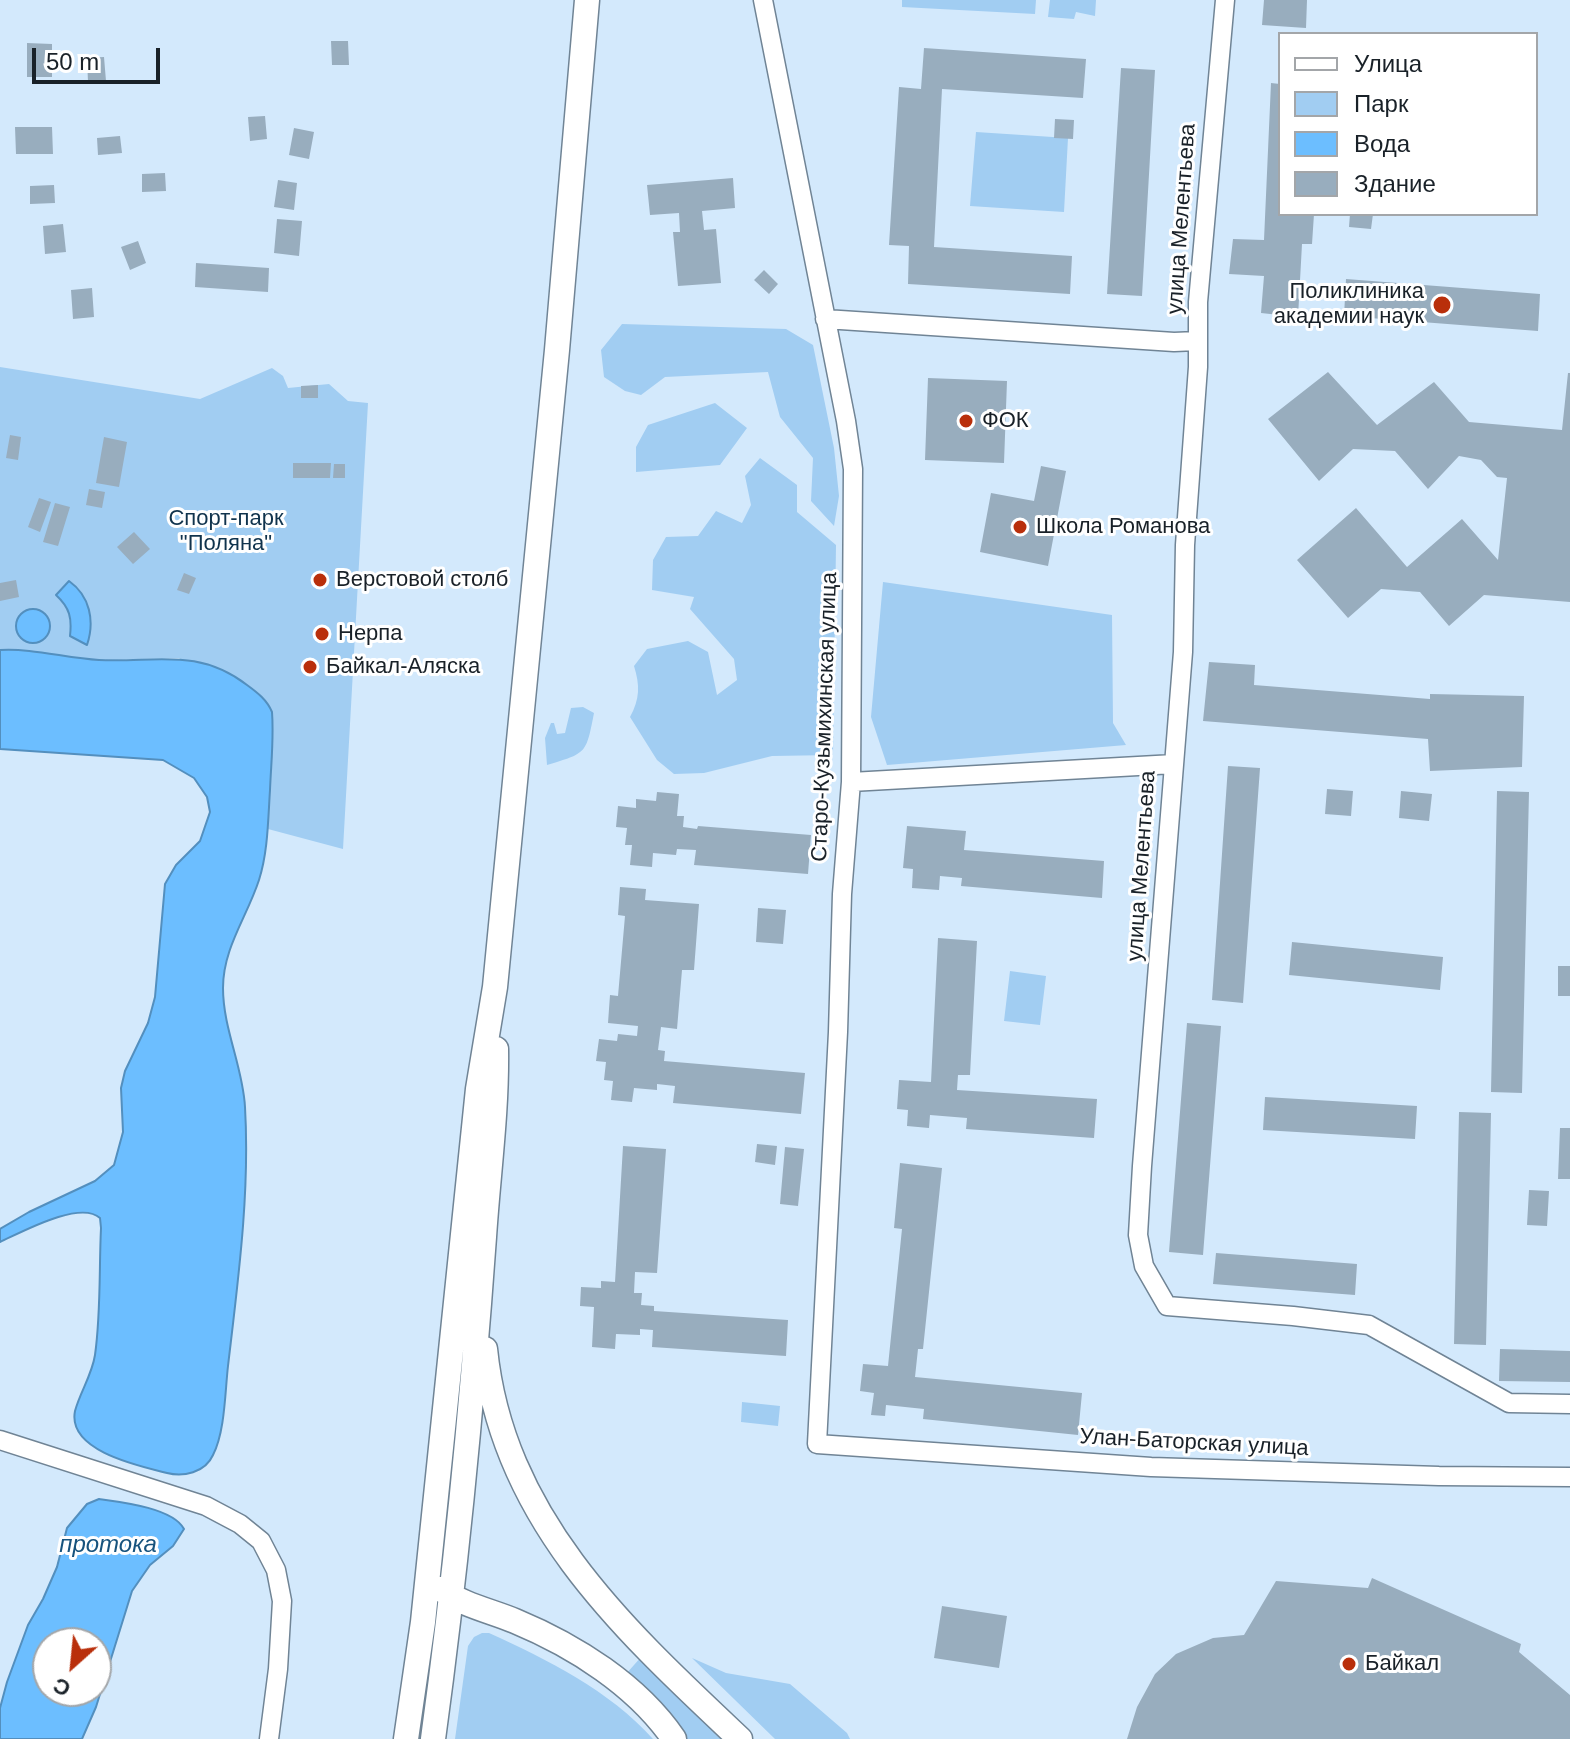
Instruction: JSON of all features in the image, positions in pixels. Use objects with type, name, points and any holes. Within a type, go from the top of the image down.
[{"type":"main road","points":[[406,1739],[429,1571],[478,1089],[495,987],[557,350],[587,0]]},
{"type":"main road","points":[[433,1739],[453,1597],[480,1303],[496,1091],[495,987]]},
{"type":"main road","points":[[480,1303],[495,1407],[512,1457],[547,1527],[572,1565],[624,1626],[740,1739]]},
{"type":"main road","points":[[429,1571],[438,1587],[453,1597],[513,1620],[565,1646],[614,1678],[648,1708],[674,1739]]},
{"type":"main road","points":[[449,1626],[456,1616],[473,1611],[513,1620]]},
{"type":"street","name":"Старо-Кузьмихинская улица","points":[[763,0],[853,469],[851,782],[842,894],[817,1444]]},
{"type":"street","name":"улица Мелентьева","points":[[1225,0],[1197,341],[1198,367],[1185,545],[1183,652],[1138,1235],[1144,1266],[1167,1306],[1369,1325],[1509,1403],[1570,1404]]},
{"type":"street","points":[[825,319],[1197,341]]},
{"type":"street","points":[[851,782],[1174,764]]},
{"type":"street","points":[[0,1440],[206,1506],[240,1524],[261,1541],[276,1570],[282,1601],[269,1739]]},
{"type":"street","name":"Улан-Баторская улица","points":[[817,1444],[1151,1467],[1570,1477]]},
{"type":"green space","points":[[902,0],[1036,0],[1035,14],[902,7]]},
{"type":"green space","points":[[1050,0],[1096,0],[1095,16],[1076,12],[1074,19],[1048,17]]},
{"type":"green space","points":[[976,132],[1068,138],[1064,212],[970,206]]},
{"type":"green space","points":[[622,324],[786,329],[813,345],[834,448],[839,496],[834,526],[811,501],[813,458],[780,417],[768,372],[665,377],[641,395],[625,391],[604,377],[601,350]]},
{"type":"green space","name":"Спорт-парк \"Поляна\"","points":[[0,367],[200,399],[272,368],[283,376],[288,388],[329,384],[348,401],[368,403],[343,849],[268,829],[273,728],[179,658],[99,660],[0,650]]},
{"type":"green space","points":[[715,403],[747,428],[720,465],[636,472],[636,447],[648,425]]},
{"type":"green space","points":[[760,458],[797,485],[797,512],[836,545],[833,755],[772,756],[704,773],[674,774],[657,760],[630,717],[638,692],[634,666],[647,649],[688,641],[708,652],[717,695],[737,680],[734,659],[690,609],[694,597],[652,590],[653,560],[666,537],[698,536],[716,511],[742,523],[751,505],[745,476]]},
{"type":"green space","points":[[883,582],[1112,615],[1113,723],[1126,745],[887,765],[871,717]]},
{"type":"green space","points":[[583,707],[594,713],[586,744],[570,758],[547,765],[545,738],[551,723],[554,723],[557,734],[565,733],[571,708]]},
{"type":"green space","points":[[1010,971],[1046,976],[1040,1025],[1004,1021]]},
{"type":"green space","points":[[742,1402],[780,1406],[778,1426],[741,1422]]},
{"type":"green space","points":[[482,1633],[511,1643],[577,1678],[636,1721],[653,1739],[455,1739],[468,1646],[474,1637]]},
{"type":"green space","points":[[642,1656],[727,1739],[685,1739],[626,1674]]},
{"type":"green space","points":[[692,1658],[726,1673],[790,1684],[850,1739],[775,1739]]},
{"type":"water","points":[[69,581],[82,594],[89,610],[91,627],[87,645],[70,636],[69,614],[56,595]]},
{"type":"water","points":[[33,609],[45,614],[50,626],[45,638],[33,643],[21,638],[16,626],[21,614]]},
{"type":"water","points":[[0,650],[24,650],[99,660],[175,659],[211,665],[247,685],[268,704],[272,712],[264,858],[259,880],[236,933],[224,973],[226,1018],[245,1107],[246,1172],[224,1412],[217,1446],[209,1461],[199,1470],[186,1474],[167,1473],[123,1461],[93,1446],[82,1437],[76,1425],[75,1411],[91,1370],[97,1339],[100,1218],[91,1213],[65,1215],[0,1242],[0,1229],[95,1181],[114,1165],[123,1132],[121,1088],[125,1071],[148,1023],[155,997],[165,884],[176,865],[200,841],[210,812],[207,797],[194,778],[163,760],[0,749]]},
{"type":"water","name":"протока","points":[[99,1499],[158,1511],[184,1529],[173,1546],[150,1565],[132,1591],[112,1655],[112,1627],[32,1627],[32,1707],[96,1707],[82,1739],[0,1739],[0,1708],[7,1682],[28,1625],[57,1567],[67,1528],[87,1504]]},
{"type":"building","points":[[1264,0],[1307,0],[1306,28],[1262,25]]},
{"type":"building","points":[[331,41],[348,41],[349,65],[332,65]]},
{"type":"building","points":[[27,43],[52,44],[52,77],[27,77]]},
{"type":"building","points":[[924,48],[1086,59],[1083,98],[942,89],[934,247],[1072,256],[1070,294],[908,284],[909,246],[889,245],[899,87],[921,89]]},
{"type":"building","points":[[104,57],[106,81],[88,82],[87,58]]},
{"type":"building","points":[[1121,68],[1155,70],[1142,296],[1107,294]]},
{"type":"building","points":[[1271,83],[1278,84],[1278,216],[1314,216],[1312,244],[1302,244],[1298,317],[1261,313],[1264,276],[1229,274],[1233,239],[1264,240]]},
{"type":"building","points":[[265,116],[267,139],[250,141],[248,117]]},
{"type":"building","points":[[1055,119],[1074,120],[1073,139],[1054,138]]},
{"type":"building","points":[[15,127],[52,127],[53,154],[16,154]]},
{"type":"building","points":[[294,128],[314,132],[309,159],[289,155]]},
{"type":"building","points":[[120,136],[122,153],[98,155],[97,138]]},
{"type":"building","points":[[165,173],[166,191],[142,192],[142,174]]},
{"type":"building","points":[[733,178],[735,208],[702,211],[704,230],[716,229],[721,283],[678,286],[673,232],[680,232],[679,213],[650,215],[647,185]]},
{"type":"building","points":[[278,180],[297,183],[294,210],[274,207]]},
{"type":"building","points":[[54,185],[55,203],[30,204],[30,186]]},
{"type":"building","points":[[1350,216],[1373,216],[1371,229],[1349,227]]},
{"type":"building","points":[[277,219],[302,221],[299,256],[274,253]]},
{"type":"building","points":[[63,224],[66,252],[45,254],[43,226]]},
{"type":"building","points":[[138,241],[146,263],[130,270],[121,247]]},
{"type":"building","points":[[196,263],[269,268],[268,292],[195,287]]},
{"type":"building","points":[[764,270],[778,284],[769,294],[754,280]]},
{"type":"building","name":"Поликлиника академии наук","points":[[1346,279],[1540,294],[1538,331],[1344,316]]},
{"type":"building","points":[[92,288],[94,317],[73,319],[71,290]]},
{"type":"building","points":[[1328,372],[1377,425],[1434,382],[1469,422],[1562,430],[1570,373],[1570,602],[1484,595],[1449,626],[1420,592],[1381,589],[1348,618],[1297,560],[1356,508],[1407,567],[1462,519],[1498,560],[1507,478],[1497,477],[1481,460],[1459,456],[1428,489],[1395,451],[1353,449],[1319,481],[1268,419]]},
{"type":"building","name":"ФОК","points":[[928,378],[1007,381],[1004,463],[925,460]]},
{"type":"building","points":[[318,385],[318,398],[301,398],[301,386]]},
{"type":"building","points":[[10,435],[21,437],[18,460],[6,458]]},
{"type":"building","points":[[104,437],[127,442],[119,487],[96,483]]},
{"type":"building","points":[[293,463],[331,463],[330,478],[293,478]]},
{"type":"building","points":[[334,464],[345,464],[345,478],[333,478]]},
{"type":"building","name":"Школа Романова","points":[[1041,466],[1066,471],[1048,566],[980,552],[991,493],[1034,501]]},
{"type":"building","points":[[89,489],[105,492],[102,508],[86,505]]},
{"type":"building","points":[[39,498],[51,502],[40,532],[28,527]]},
{"type":"building","points":[[55,503],[70,507],[58,546],[43,542]]},
{"type":"building","points":[[134,532],[150,549],[133,564],[117,547]]},
{"type":"building","points":[[184,573],[196,578],[189,594],[177,590]]},
{"type":"building","points":[[16,580],[19,597],[0,601],[0,583]]},
{"type":"building","points":[[1209,662],[1255,665],[1254,685],[1430,699],[1430,694],[1524,696],[1522,767],[1430,771],[1428,739],[1203,721]]},
{"type":"building","points":[[1228,766],[1260,768],[1243,1003],[1212,1000]]},
{"type":"building","points":[[1327,789],[1353,791],[1351,816],[1325,814]]},
{"type":"building","points":[[1401,791],[1432,794],[1429,821],[1399,818]]},
{"type":"building","points":[[1497,791],[1529,792],[1522,1093],[1491,1092]]},
{"type":"building","points":[[657,792],[679,794],[677,816],[684,816],[683,827],[811,835],[808,874],[694,865],[696,850],[677,849],[676,855],[653,853],[652,867],[630,865],[632,845],[625,845],[627,828],[616,827],[618,806],[636,808],[636,799],[656,801]]},
{"type":"building","points":[[907,826],[966,831],[964,850],[1104,861],[1102,898],[961,886],[962,878],[940,876],[939,890],[912,888],[913,869],[903,868]]},
{"type":"building","points":[[620,887],[646,889],[645,900],[699,904],[694,970],[682,970],[677,1029],[661,1027],[658,1050],[665,1051],[664,1061],[805,1073],[801,1114],[673,1103],[675,1086],[657,1084],[657,1090],[634,1088],[632,1102],[611,1100],[613,1081],[604,1080],[606,1062],[596,1061],[599,1039],[617,1041],[618,1034],[637,1036],[638,1026],[608,1023],[610,995],[618,996],[625,916],[618,915]]},
{"type":"building","points":[[758,908],[786,910],[783,944],[756,942]]},
{"type":"building","points":[[938,938],[977,941],[970,1075],[958,1075],[957,1090],[1097,1099],[1094,1138],[966,1129],[967,1118],[930,1115],[929,1128],[907,1126],[908,1110],[897,1109],[899,1080],[931,1082]]},
{"type":"building","points":[[1292,942],[1443,957],[1440,990],[1289,975]]},
{"type":"building","points":[[1558,966],[1570,966],[1570,996],[1558,996]]},
{"type":"building","points":[[1187,1023],[1221,1026],[1203,1255],[1169,1252]]},
{"type":"building","points":[[1265,1097],[1417,1106],[1415,1139],[1263,1130]]},
{"type":"building","points":[[1459,1112],[1491,1113],[1486,1345],[1454,1344]]},
{"type":"building","points":[[1560,1128],[1570,1128],[1570,1179],[1558,1179]]},
{"type":"building","points":[[757,1144],[777,1146],[775,1165],[755,1162]]},
{"type":"building","points":[[623,1146],[666,1149],[657,1273],[635,1272],[634,1293],[642,1293],[641,1305],[654,1306],[654,1311],[788,1320],[786,1356],[652,1347],[653,1330],[640,1329],[640,1335],[616,1334],[615,1349],[592,1347],[594,1307],[580,1306],[581,1287],[601,1288],[601,1281],[615,1282]]},
{"type":"building","points":[[785,1147],[804,1149],[798,1206],[780,1204]]},
{"type":"building","points":[[900,1163],[942,1168],[923,1349],[918,1349],[915,1377],[1082,1393],[1078,1435],[923,1419],[924,1409],[886,1405],[885,1416],[871,1415],[874,1393],[860,1391],[863,1364],[888,1366],[902,1229],[894,1228]]},
{"type":"building","points":[[1529,1190],[1549,1191],[1547,1226],[1527,1225]]},
{"type":"building","points":[[1216,1253],[1357,1264],[1355,1295],[1213,1284]]},
{"type":"building","points":[[1500,1349],[1570,1351],[1570,1382],[1499,1381]]},
{"type":"building","name":"Байкал","points":[[1372,1578],[1521,1644],[1519,1652],[1570,1695],[1570,1739],[1127,1739],[1137,1707],[1155,1674],[1176,1654],[1213,1638],[1244,1635],[1276,1581],[1368,1588]]},
{"type":"building","points":[[942,1606],[1007,1616],[999,1668],[934,1658]]},
{"type":"place","name":"Поликлиника академии наук","points":[[1442,305]]},
{"type":"place","name":"ФОК","points":[[966,421]]},
{"type":"place","name":"Школа Романова","points":[[1020,527]]},
{"type":"place","name":"Верстовой столб","points":[[320,580]]},
{"type":"place","name":"Нерпа","points":[[322,634]]},
{"type":"place","name":"Байкал-Аляска","points":[[310,667]]},
{"type":"place","name":"Байкал","points":[[1349,1664]]}]
